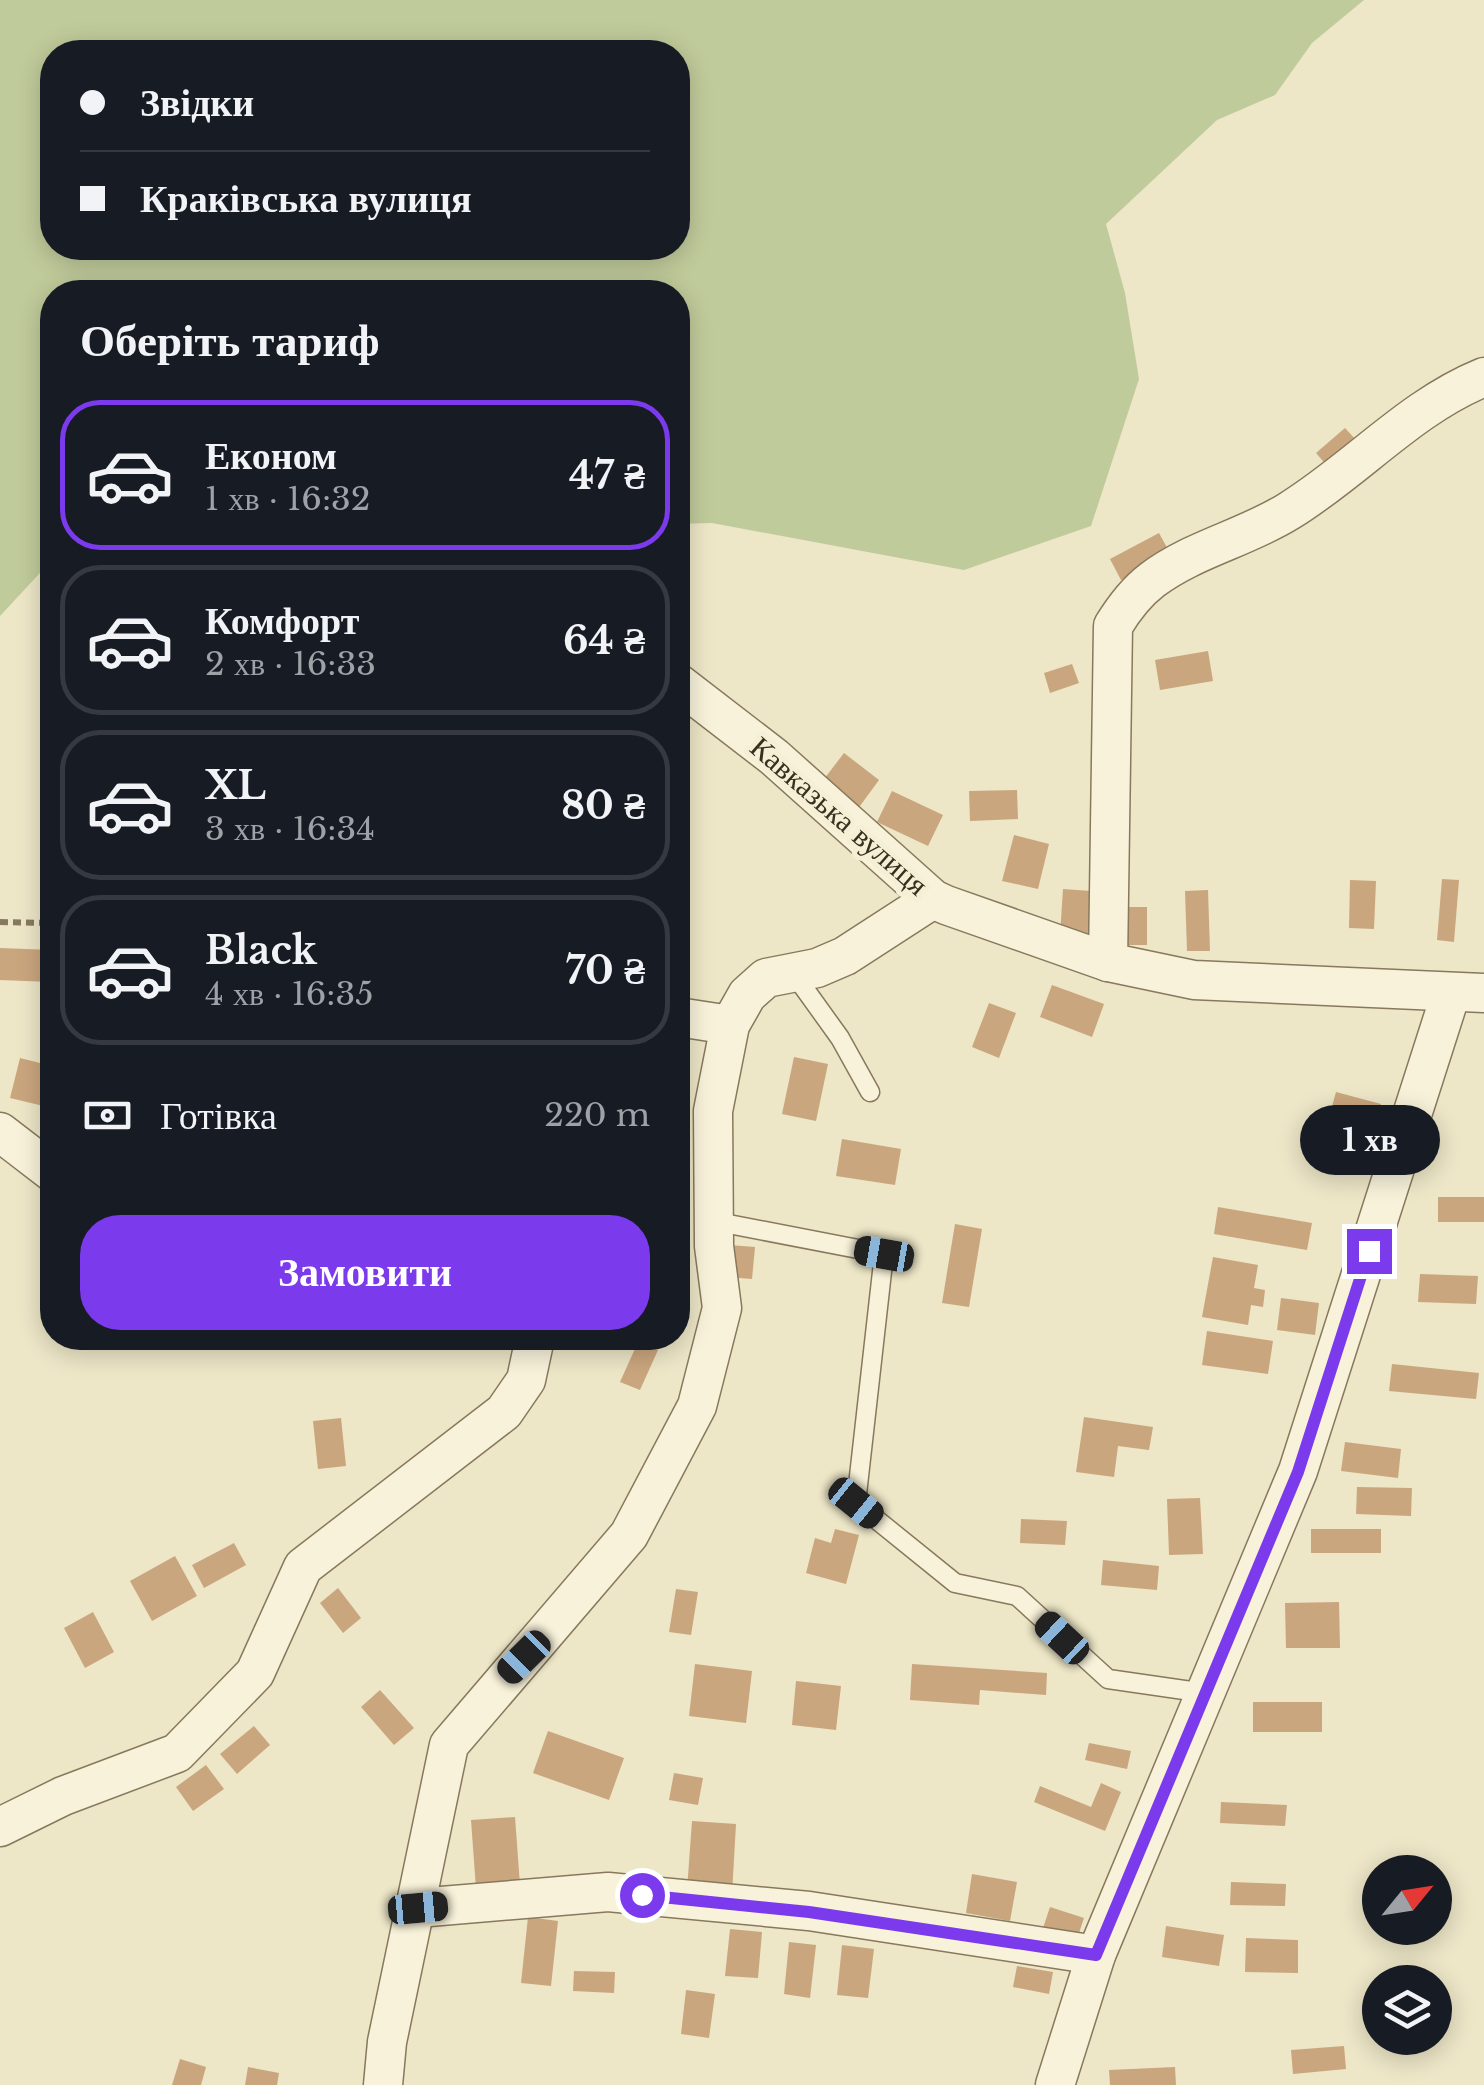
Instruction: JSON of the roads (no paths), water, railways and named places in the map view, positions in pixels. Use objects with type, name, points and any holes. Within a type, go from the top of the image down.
[{"type":"street","points":[[1108,962],[1113,626],[1127,602],[1152,579],[1187,559],[1250,533],[1290,510],[1376,448],[1419,410],[1484,377]]},
{"type":"street","name":"Кавказька вулиця","points":[[690,692],[774,757],[933,899],[1108,962],[1194,980],[1468,993]]},
{"type":"street","points":[[382,2085],[387,2042],[449,1745],[629,1535],[696,1406],[722,1308],[713,1222],[713,1112],[730,1025],[747,995],[766,978],[794,974],[845,956],[933,899]]},
{"type":"street","points":[[1055,2085],[1096,1955],[1298,1472],[1468,993]]},
{"type":"street","points":[[690,1019],[730,1025]]},
{"type":"street","points":[[0,1132],[40,1163]]},
{"type":"street","points":[[0,1827],[63,1796],[177,1753],[255,1673],[303,1568],[504,1412],[526,1380],[532,1350]]},
{"type":"street","points":[[418,1908],[608,1892],[829,1914],[1096,1955]]},
{"type":"lane","points":[[794,974],[840,1038],[870,1092]]},
{"type":"lane","points":[[713,1222],[884,1254],[856,1503],[955,1583],[1017,1596],[1108,1679],[1205,1693]]}]
